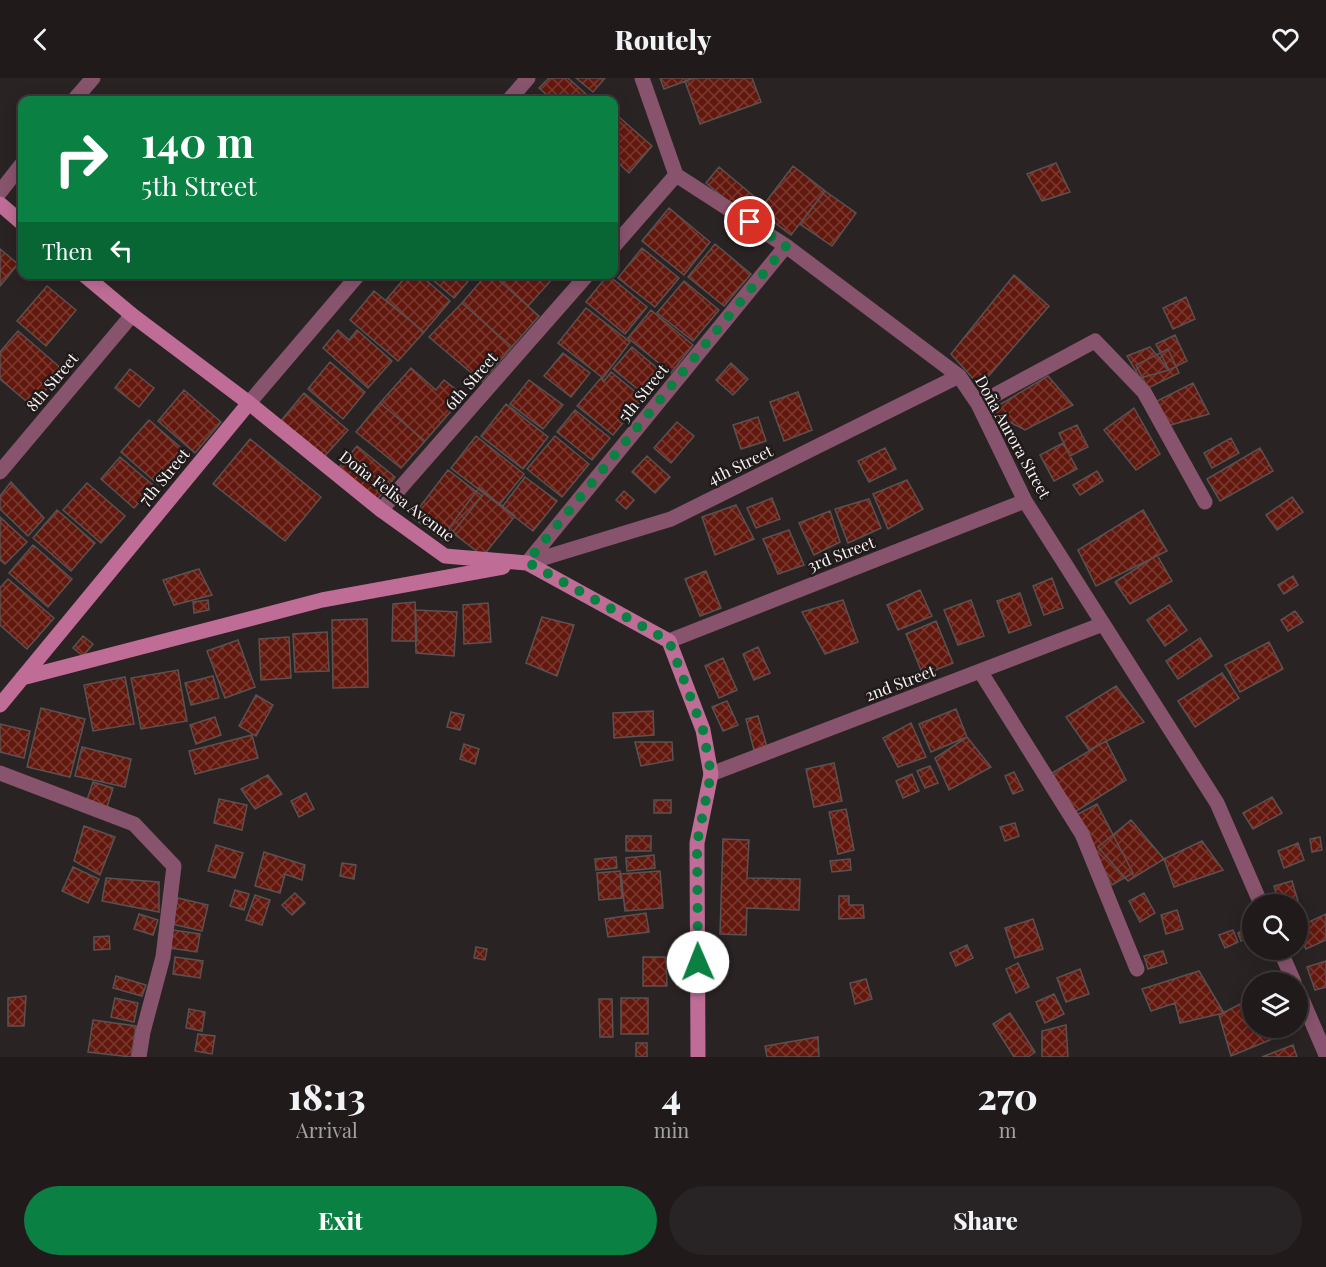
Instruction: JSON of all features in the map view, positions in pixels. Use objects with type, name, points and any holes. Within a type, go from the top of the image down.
[{"type":"street","points":[[77,96],[93,78]]},
{"type":"street","points":[[512,96],[528,78]]},
{"type":"street","points":[[618,241],[676,175],[642,78]]},
{"type":"street","points":[[0,192],[18,169]]},
{"type":"street","name":"Doña Aurora Street","points":[[676,175],[786,246],[959,376],[978,404],[1025,501],[1217,803],[1257,894]]},
{"type":"street","points":[[0,204],[18,220]]},
{"type":"street","name":"5th Street","points":[[527,562],[786,246]]},
{"type":"street","name":"Doña Felisa Avenue","points":[[89,279],[132,315],[249,403],[381,510],[445,556],[527,562],[669,641]]},
{"type":"street","name":"7th Street","points":[[0,705],[249,403],[355,279]]},
{"type":"street","name":"6th Street","points":[[381,510],[584,279]]},
{"type":"street","name":"8th Street","points":[[0,472],[132,315]]},
{"type":"street","points":[[978,404],[1095,341],[1144,392],[1205,502]]},
{"type":"street","name":"4th Street","points":[[527,562],[671,519],[959,376]]},
{"type":"street","name":"3rd Street","points":[[669,641],[1025,501]]},
{"type":"street","points":[[22,678],[322,600],[527,562]]},
{"type":"street","name":"2nd Street","points":[[711,774],[1103,624]]},
{"type":"street","points":[[669,641],[703,730],[711,774],[697,843],[698,1057]]},
{"type":"street","points":[[980,671],[1082,834],[1137,969]]},
{"type":"street","points":[[0,773],[134,824],[174,866],[162,957],[139,1057]]},
{"type":"street","points":[[1308,1013],[1326,1055]]},
{"type":"building","points":[[549,78],[568,78],[587,95],[548,96],[539,88]]},
{"type":"building","points":[[576,78],[605,78],[593,92]]},
{"type":"building","points":[[660,78],[694,78],[664,89]]},
{"type":"building","points":[[694,78],[752,78],[761,102],[700,124],[685,81]]},
{"type":"building","points":[[618,118],[652,146],[629,173],[618,163]]},
{"type":"building","points":[[1056,163],[1070,192],[1042,201],[1027,174]]},
{"type":"building","points":[[793,166],[825,191],[791,235],[759,211]]},
{"type":"building","points":[[719,167],[756,198],[743,213],[706,183]]},
{"type":"building","points":[[825,191],[856,213],[832,246],[800,224]]},
{"type":"building","points":[[669,208],[710,242],[684,275],[642,241]]},
{"type":"building","points":[[715,244],[751,274],[724,306],[688,277]]},
{"type":"building","points":[[642,248],[679,278],[655,307],[618,278]]},
{"type":"building","points":[[0,249],[18,264],[0,286]]},
{"type":"building","points":[[1014,275],[1049,306],[980,386],[951,354]]},
{"type":"building","points":[[404,279],[425,279],[450,301],[424,332],[386,300]]},
{"type":"building","points":[[432,279],[470,279],[454,298]]},
{"type":"building","points":[[483,279],[498,279],[539,316],[512,347],[462,303]]},
{"type":"building","points":[[498,279],[552,279],[528,306]]},
{"type":"building","points":[[605,279],[613,279],[647,307],[625,334],[586,302]]},
{"type":"building","points":[[684,281],[719,310],[693,341],[657,313]]},
{"type":"building","points":[[47,286],[76,310],[46,346],[17,321]]},
{"type":"building","points":[[374,291],[424,332],[398,361],[350,320]]},
{"type":"building","points":[[1186,297],[1195,319],[1173,329],[1163,308]]},
{"type":"building","points":[[462,303],[512,347],[482,382],[429,337]]},
{"type":"building","points":[[586,308],[630,342],[603,378],[558,343]]},
{"type":"building","points":[[651,310],[693,345],[671,373],[628,338]]},
{"type":"building","points":[[338,330],[349,340],[357,330],[392,361],[368,388],[323,348]]},
{"type":"building","points":[[18,331],[63,370],[32,406],[0,379],[0,352]]},
{"type":"building","points":[[1175,335],[1187,361],[1169,370],[1156,344]]},
{"type":"building","points":[[632,347],[663,373],[645,395],[613,369]]},
{"type":"building","points":[[1150,347],[1169,370],[1140,378],[1127,356]]},
{"type":"building","points":[[1168,349],[1179,373],[1148,388],[1136,365]]},
{"type":"building","points":[[563,353],[590,373],[571,397],[544,376]]},
{"type":"building","points":[[330,362],[365,392],[343,419],[308,389]]},
{"type":"building","points":[[731,363],[748,379],[733,395],[716,380]]},
{"type":"building","points":[[411,368],[436,390],[444,380],[464,396],[425,441],[380,403]]},
{"type":"building","points":[[130,369],[154,388],[139,407],[115,388]]},
{"type":"building","points":[[611,372],[643,398],[613,435],[577,406],[601,378],[604,381]]},
{"type":"building","points":[[1048,376],[1073,405],[1025,430],[989,411]]},
{"type":"building","points":[[529,380],[563,405],[543,429],[510,404]]},
{"type":"building","points":[[1193,383],[1209,414],[1167,426],[1155,402]]},
{"type":"building","points":[[184,390],[221,422],[195,453],[158,421]]},
{"type":"building","points":[[798,392],[812,430],[784,441],[770,402]]},
{"type":"building","points":[[304,393],[348,430],[323,458],[280,422]]},
{"type":"building","points":[[380,403],[425,441],[401,468],[356,432]]},
{"type":"building","points":[[506,404],[548,437],[523,469],[481,436]]},
{"type":"building","points":[[1134,408],[1160,454],[1136,470],[1104,430]]},
{"type":"building","points":[[575,410],[610,438],[592,460],[557,432]]},
{"type":"building","points":[[758,417],[766,441],[741,449],[733,425]]},
{"type":"building","points":[[149,420],[188,454],[160,486],[121,452]]},
{"type":"building","points":[[677,422],[694,436],[671,463],[654,448]]},
{"type":"building","points":[[1077,425],[1088,447],[1070,456],[1059,433]]},
{"type":"building","points":[[476,436],[524,474],[499,505],[451,468]]},
{"type":"building","points":[[555,436],[589,464],[562,497],[527,469]]},
{"type":"building","points":[[1231,438],[1239,453],[1212,468],[1204,453]]},
{"type":"building","points":[[250,439],[321,497],[285,541],[213,484]]},
{"type":"building","points":[[1063,443],[1077,469],[1054,481],[1040,455]]},
{"type":"building","points":[[357,446],[395,477],[377,500],[338,469]]},
{"type":"building","points":[[885,448],[896,469],[869,482],[858,461]]},
{"type":"building","points":[[1260,448],[1273,471],[1220,501],[1207,479]]},
{"type":"building","points":[[647,456],[670,477],[655,493],[632,472]]},
{"type":"building","points":[[120,457],[154,486],[134,508],[101,479]]},
{"type":"building","points":[[448,470],[482,496],[445,542],[412,517]]},
{"type":"building","points":[[1097,471],[1103,481],[1080,495],[1073,485]]},
{"type":"building","points":[[525,477],[557,501],[533,531],[502,507]]},
{"type":"building","points":[[907,480],[923,509],[888,529],[873,494]]},
{"type":"building","points":[[11,482],[44,518],[28,536],[0,509],[0,496]]},
{"type":"building","points":[[87,483],[125,516],[101,543],[63,510]]},
{"type":"building","points":[[479,488],[515,516],[483,556],[448,529]]},
{"type":"building","points":[[624,491],[634,500],[626,509],[616,500]]},
{"type":"building","points":[[1292,497],[1303,512],[1277,530],[1266,515]]},
{"type":"building","points":[[772,498],[780,519],[756,528],[747,508]]},
{"type":"building","points":[[869,499],[881,528],[848,543],[835,509]]},
{"type":"building","points":[[736,505],[754,539],[715,555],[702,517]]},
{"type":"building","points":[[57,510],[95,543],[71,571],[33,538]]},
{"type":"building","points":[[1143,510],[1167,551],[1096,586],[1078,550]]},
{"type":"building","points":[[830,511],[840,542],[814,555],[799,523]]},
{"type":"building","points":[[0,517],[27,542],[5,564],[0,560]]},
{"type":"building","points":[[789,530],[804,565],[778,574],[763,539]]},
{"type":"building","points":[[33,545],[72,579],[48,607],[9,573]]},
{"type":"building","points":[[1157,555],[1172,581],[1130,604],[1115,582]]},
{"type":"building","points":[[199,569],[212,595],[174,605],[163,580]]},
{"type":"building","points":[[706,571],[721,608],[700,616],[685,579]]},
{"type":"building","points":[[1293,576],[1298,585],[1284,594],[1278,585]]},
{"type":"building","points":[[1052,578],[1063,608],[1044,615],[1033,586]]},
{"type":"building","points":[[8,579],[54,618],[27,649],[0,625],[0,588]]},
{"type":"building","points":[[920,590],[932,616],[898,630],[887,605]]},
{"type":"building","points":[[1020,593],[1031,625],[1009,633],[997,601]]},
{"type":"building","points":[[208,600],[209,610],[194,613],[193,602]]},
{"type":"building","points":[[843,600],[858,642],[825,654],[802,612]]},
{"type":"building","points":[[971,600],[984,636],[958,645],[944,610]]},
{"type":"building","points":[[415,602],[417,641],[392,641],[393,604]]},
{"type":"building","points":[[488,603],[491,642],[464,644],[463,605]]},
{"type":"building","points":[[1169,605],[1187,630],[1165,646],[1147,620]]},
{"type":"building","points":[[415,610],[457,612],[454,656],[416,653]]},
{"type":"building","points":[[1295,611],[1303,622],[1288,631],[1281,620]]},
{"type":"building","points":[[542,617],[574,625],[557,676],[526,663]]},
{"type":"building","points":[[367,619],[368,687],[333,688],[332,620]]},
{"type":"building","points":[[936,621],[953,663],[923,675],[906,634]]},
{"type":"building","points":[[327,632],[329,671],[295,672],[293,634]]},
{"type":"building","points":[[83,636],[93,644],[83,656],[73,648]]},
{"type":"building","points":[[289,637],[291,678],[261,680],[259,639]]},
{"type":"building","points":[[1200,638],[1212,656],[1178,679],[1166,661]]},
{"type":"building","points":[[238,640],[255,687],[225,698],[207,651]]},
{"type":"building","points":[[1269,642],[1283,669],[1240,692],[1225,665]]},
{"type":"building","points":[[758,647],[770,673],[754,680],[743,654]]},
{"type":"building","points":[[723,658],[737,690],[719,698],[705,666]]},
{"type":"building","points":[[178,670],[187,721],[141,729],[131,678]]},
{"type":"building","points":[[1222,673],[1239,698],[1195,727],[1178,701]]},
{"type":"building","points":[[213,676],[219,698],[191,705],[185,683]]},
{"type":"building","points":[[125,677],[134,724],[93,731],[84,685]]},
{"type":"building","points":[[1116,686],[1144,722],[1089,750],[1066,717]]},
{"type":"building","points":[[256,695],[273,705],[256,736],[239,726]]},
{"type":"building","points":[[727,701],[738,725],[723,731],[712,707]]},
{"type":"building","points":[[41,708],[85,719],[70,777],[27,767]]},
{"type":"building","points":[[956,709],[967,737],[931,752],[919,724]]},
{"type":"building","points":[[653,711],[654,735],[614,738],[613,713]]},
{"type":"building","points":[[451,712],[464,715],[460,730],[447,727]]},
{"type":"building","points":[[758,716],[767,747],[754,750],[746,719]]},
{"type":"building","points":[[215,717],[221,735],[196,744],[190,725]]},
{"type":"building","points":[[911,723],[926,757],[898,767],[883,738]]},
{"type":"building","points":[[0,724],[30,731],[24,758],[0,752]]},
{"type":"building","points":[[252,735],[258,758],[195,774],[189,751]]},
{"type":"building","points":[[967,737],[991,767],[949,790],[935,758]]},
{"type":"building","points":[[1106,741],[1126,780],[1075,812],[1052,773]]},
{"type":"building","points":[[635,742],[672,742],[673,760],[641,766]]},
{"type":"building","points":[[464,744],[479,749],[475,764],[460,759]]},
{"type":"building","points":[[82,747],[131,759],[125,787],[75,776]]},
{"type":"building","points":[[834,763],[842,801],[814,807],[806,769]]},
{"type":"building","points":[[930,766],[938,783],[925,788],[917,771]]},
{"type":"building","points":[[1014,772],[1023,790],[1013,794],[1005,776]]},
{"type":"building","points":[[912,774],[919,791],[903,798],[896,781]]},
{"type":"building","points":[[268,775],[282,794],[255,809],[241,789]]},
{"type":"building","points":[[93,782],[113,788],[107,807],[87,800]]},
{"type":"building","points":[[306,793],[314,809],[299,817],[291,801]]},
{"type":"building","points":[[1272,797],[1282,813],[1253,829],[1243,813]]},
{"type":"building","points":[[219,799],[247,805],[242,830],[214,823]]},
{"type":"building","points":[[654,800],[671,800],[671,813],[654,813]]},
{"type":"building","points":[[1097,804],[1133,873],[1112,885],[1076,815]]},
{"type":"building","points":[[846,809],[854,850],[838,854],[829,812]]},
{"type":"building","points":[[1131,820],[1164,859],[1128,881],[1098,847]]},
{"type":"building","points":[[1015,823],[1019,836],[1005,841],[1000,827]]},
{"type":"building","points":[[84,826],[115,837],[100,875],[74,861]]},
{"type":"building","points":[[626,836],[651,836],[651,851],[626,851]]},
{"type":"building","points":[[1320,837],[1322,850],[1312,852],[1310,839]]},
{"type":"building","points":[[723,839],[749,840],[747,878],[800,879],[799,910],[747,908],[746,935],[720,934]]},
{"type":"building","points":[[1202,841],[1223,870],[1174,887],[1164,859]]},
{"type":"building","points":[[1298,843],[1304,860],[1284,868],[1278,851]]},
{"type":"building","points":[[216,845],[243,853],[235,878],[208,871]]},
{"type":"building","points":[[264,852],[305,865],[302,880],[285,874],[280,893],[255,886]]},
{"type":"building","points":[[654,855],[655,868],[627,871],[626,858]]},
{"type":"building","points":[[616,857],[617,868],[596,870],[595,859]]},
{"type":"building","points":[[850,859],[851,870],[832,872],[830,861]]},
{"type":"building","points":[[342,863],[356,865],[354,879],[340,876]]},
{"type":"building","points":[[73,867],[99,879],[88,903],[62,891]]},
{"type":"building","points":[[620,871],[622,898],[599,900],[597,873]]},
{"type":"building","points":[[660,871],[663,908],[625,911],[621,874]]},
{"type":"building","points":[[106,878],[159,882],[159,912],[102,901]]},
{"type":"building","points":[[1292,881],[1296,894],[1276,894],[1274,886]]},
{"type":"building","points":[[235,890],[249,894],[244,910],[230,906]]},
{"type":"building","points":[[295,893],[305,903],[292,915],[282,905]]},
{"type":"building","points":[[1144,893],[1155,913],[1140,922],[1129,901]]},
{"type":"building","points":[[255,895],[270,900],[262,925],[246,920]]},
{"type":"building","points":[[839,896],[849,896],[849,905],[863,905],[864,918],[839,919]]},
{"type":"building","points":[[178,898],[208,905],[202,931],[172,924]]},
{"type":"building","points":[[1177,910],[1183,929],[1166,934],[1161,915]]},
{"type":"building","points":[[646,913],[649,932],[608,937],[605,919]]},
{"type":"building","points":[[139,914],[158,920],[153,935],[134,929]]},
{"type":"building","points":[[1326,914],[1326,940],[1308,948],[1308,922]]},
{"type":"building","points":[[1033,919],[1043,949],[1015,958],[1005,928]]},
{"type":"building","points":[[173,930],[200,934],[197,952],[170,948]]},
{"type":"building","points":[[1233,930],[1238,942],[1225,948],[1219,935]]},
{"type":"building","points":[[1242,931],[1241,941],[1238,933]]},
{"type":"building","points":[[109,936],[110,949],[94,950],[94,937]]},
{"type":"building","points":[[967,945],[973,958],[956,966],[950,953]]},
{"type":"building","points":[[476,947],[487,949],[485,960],[474,958]]},
{"type":"building","points":[[1163,951],[1167,963],[1148,969],[1144,956]]},
{"type":"building","points":[[175,957],[203,961],[200,978],[173,974]]},
{"type":"building","points":[[643,957],[666,957],[667,986],[643,986]]},
{"type":"building","points":[[1326,961],[1326,987],[1315,990],[1307,967]]},
{"type":"building","points":[[1018,963],[1029,987],[1016,993],[1006,969]]},
{"type":"building","points":[[1080,969],[1089,994],[1066,1002],[1057,978]]},
{"type":"building","points":[[1199,971],[1224,1013],[1180,1023],[1175,1003],[1151,1011],[1142,989]]},
{"type":"building","points":[[116,976],[146,985],[142,996],[113,988]]},
{"type":"building","points":[[866,979],[872,999],[855,1004],[850,983]]},
{"type":"building","points":[[1054,994],[1064,1014],[1045,1023],[1036,1002]]},
{"type":"building","points":[[26,996],[24,1026],[8,1026],[8,998]]},
{"type":"building","points":[[115,998],[138,1003],[134,1022],[111,1017]]},
{"type":"building","points":[[621,998],[648,998],[648,1034],[621,1034]]},
{"type":"building","points":[[599,999],[612,999],[613,1037],[600,1037]]},
{"type":"building","points":[[1242,1003],[1242,1038],[1275,1038],[1231,1056],[1219,1015]]},
{"type":"building","points":[[189,1009],[205,1012],[202,1031],[186,1028]]},
{"type":"building","points":[[1010,1013],[1035,1052],[1028,1057],[1014,1057],[993,1024]]},
{"type":"building","points":[[93,1020],[136,1026],[131,1057],[88,1052]]},
{"type":"building","points":[[1066,1025],[1068,1057],[1042,1057],[1042,1031]]},
{"type":"building","points":[[198,1034],[215,1036],[212,1054],[195,1051]]},
{"type":"building","points":[[818,1037],[819,1057],[767,1057],[765,1046]]},
{"type":"building","points":[[636,1043],[647,1043],[647,1057],[636,1057]]},
{"type":"building","points":[[1293,1045],[1297,1057],[1262,1057]]},
{"type":"route","points":[[698,962],[697,843],[711,774],[703,730],[669,641],[527,562],[786,246],[750,222]]}]
